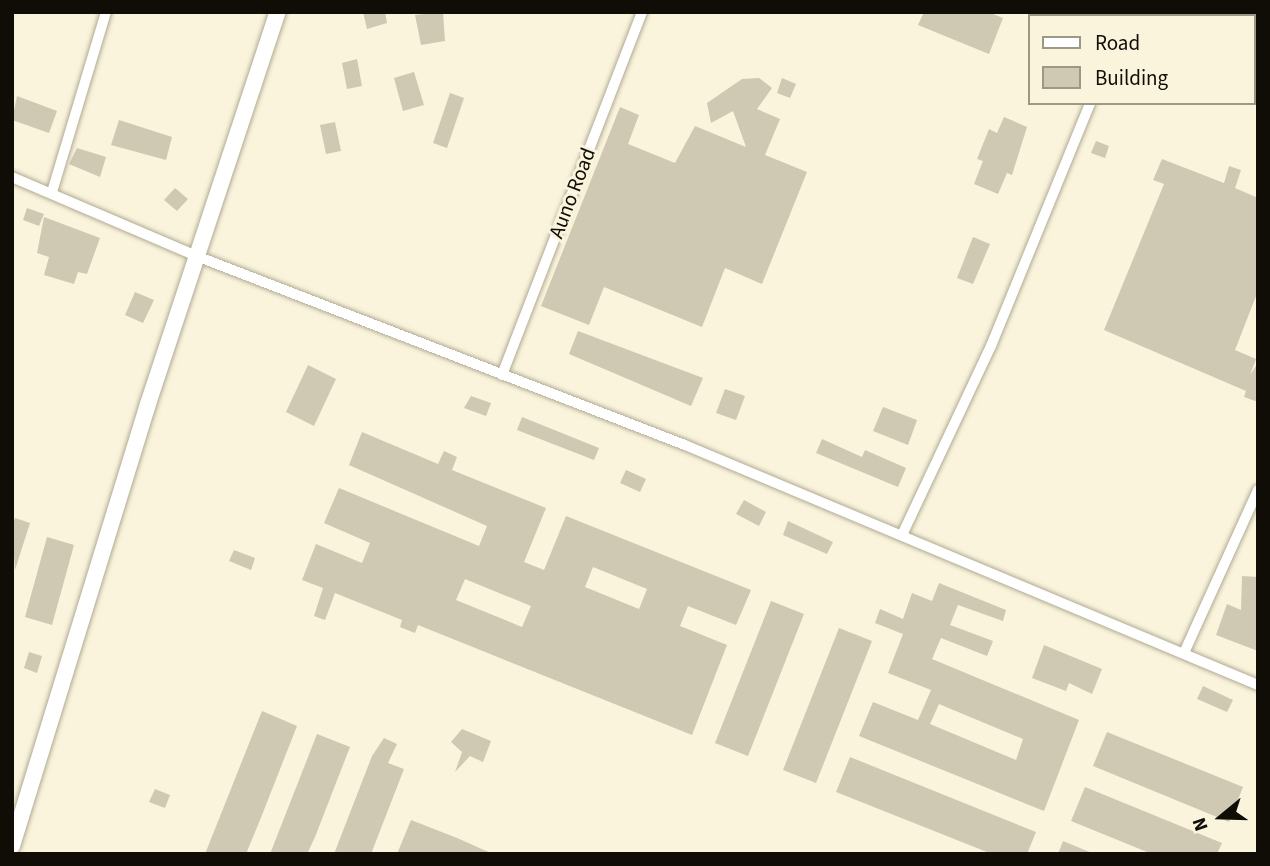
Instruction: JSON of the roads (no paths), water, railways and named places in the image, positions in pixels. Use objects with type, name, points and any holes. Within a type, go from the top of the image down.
[{"type":"street","points":[[52,192],[106,12]]},
{"type":"street","points":[[12,846],[148,404],[200,257],[278,12]]},
{"type":"street","name":"Auno Road","points":[[502,374],[642,12]]},
{"type":"street","points":[[902,535],[991,346],[1089,105]]},
{"type":"street","points":[[12,177],[200,257],[502,374],[902,535],[1258,685]]},
{"type":"street","points":[[1184,653],[1258,489]]}]
